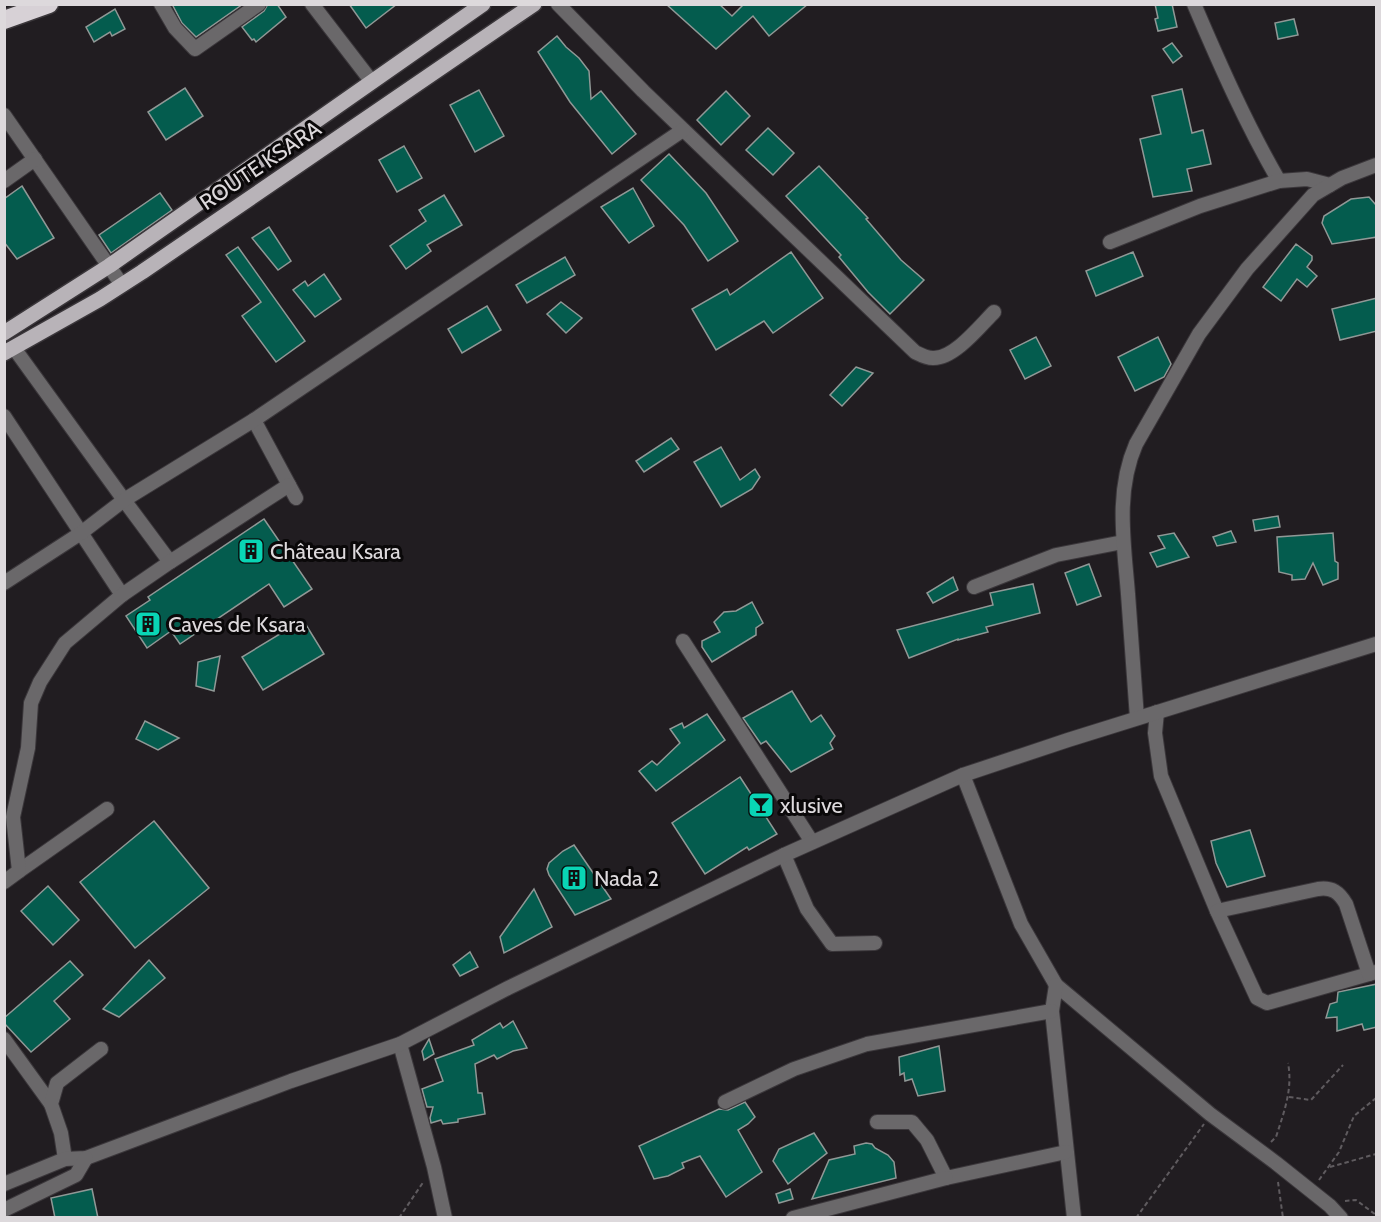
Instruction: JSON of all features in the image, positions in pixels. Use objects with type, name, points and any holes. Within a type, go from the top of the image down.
[{"type":"highway","points":[[4,20],[49,4]]},
{"type":"main road","name":"ROUTE KSARA","points":[[4,334],[109,266],[483,4]]},
{"type":"main road","name":"ROUTE KSARA","points":[[9,350],[122,285],[534,4]]},
{"type":"main road","points":[[4,334],[9,350]]},
{"type":"street","points":[[161,4],[175,28],[195,48],[259,4]]},
{"type":"street","points":[[312,4],[372,82]]},
{"type":"street","points":[[558,4],[682,130],[915,352],[931,358],[946,355],[959,346],[994,312]]},
{"type":"street","points":[[1194,4],[1229,87],[1279,181]]},
{"type":"street","points":[[4,115],[122,285]]},
{"type":"street","points":[[4,583],[81,533],[124,500],[254,420],[682,130]]},
{"type":"street","points":[[4,181],[35,159]]},
{"type":"street","points":[[1137,718],[1123,542],[1123,491],[1128,461],[1199,334],[1247,269],[1313,195],[1342,178],[1377,165]]},
{"type":"street","points":[[1110,242],[1200,206],[1279,181],[1307,179],[1330,185]]},
{"type":"street","points":[[9,350],[170,562]]},
{"type":"street","points":[[4,416],[122,595]]},
{"type":"street","points":[[254,420],[296,498]]},
{"type":"street","points":[[19,871],[13,816],[28,748],[31,703],[40,682],[65,643],[122,595],[289,485]]},
{"type":"street","points":[[974,587],[1056,555],[1123,542]]},
{"type":"street","points":[[683,641],[812,842]]},
{"type":"street","points":[[4,1184],[65,1159],[86,1158],[400,1044],[508,988],[784,855],[963,775],[1137,718],[1377,644]]},
{"type":"street","points":[[1157,712],[1155,733],[1161,776],[1217,910],[1257,998],[1267,1003],[1373,973],[1346,904],[1342,897],[1330,889],[1318,889],[1217,910]]},
{"type":"street","points":[[963,775],[1021,924],[1056,985],[1210,1114],[1276,1163],[1341,1218]]},
{"type":"street","points":[[4,882],[107,808]]},
{"type":"street","points":[[784,855],[807,909],[832,944],[874,943]]},
{"type":"street","points":[[1056,985],[1052,1011],[1074,1218]]},
{"type":"street","points":[[725,1102],[794,1069],[867,1044],[1052,1011]]},
{"type":"street","points":[[4,1039],[51,1104],[61,1133],[65,1159]]},
{"type":"street","points":[[400,1044],[434,1167],[445,1218]]},
{"type":"street","points":[[51,1104],[57,1083],[101,1049]]},
{"type":"street","points":[[877,1122],[912,1122],[927,1140],[946,1178]]},
{"type":"street","points":[[794,1218],[946,1178],[1066,1152]]},
{"type":"street","points":[[4,1210],[76,1175],[86,1158]]},
{"type":"path","points":[[1261,1153],[1276,1137],[1289,1097],[1288,1063]]},
{"type":"path","points":[[1289,1097],[1311,1100],[1343,1065]]},
{"type":"path","points":[[1311,1191],[1339,1152],[1354,1116],[1377,1098]]},
{"type":"path","points":[[1136,1218],[1210,1114]]},
{"type":"path","points":[[1328,1168],[1377,1154]]},
{"type":"path","points":[[1276,1163],[1283,1218]]},
{"type":"path","points":[[399,1218],[434,1167]]},
{"type":"path","points":[[1326,1203],[1356,1200],[1377,1215]]},
{"type":"building","points":[[172,4],[243,4],[196,37],[182,23]]},
{"type":"building","points":[[268,4],[277,4],[286,17],[256,42],[242,27],[264,11]]},
{"type":"building","points":[[349,4],[397,4],[366,28]]},
{"type":"building","points":[[666,4],[719,4],[732,16],[744,4],[808,4],[769,36],[753,16],[716,49]]},
{"type":"building","points":[[1155,4],[1172,4],[1177,27],[1158,31]]},
{"type":"building","points":[[115,9],[125,29],[112,36],[110,32],[94,42],[86,27]]},
{"type":"building","points":[[1294,19],[1298,35],[1278,39],[1275,23]]},
{"type":"building","points":[[557,36],[589,71],[591,99],[601,91],[636,134],[612,154],[570,102],[538,52]]},
{"type":"building","points":[[1172,43],[1182,56],[1173,63],[1163,49]]},
{"type":"building","points":[[185,88],[203,116],[166,140],[148,112]]},
{"type":"building","points":[[1182,89],[1192,133],[1203,130],[1211,164],[1187,169],[1192,191],[1153,197],[1140,139],[1161,134],[1152,96]]},
{"type":"building","points":[[479,90],[504,136],[475,152],[450,105]]},
{"type":"building","points":[[726,91],[750,116],[721,145],[697,120]]},
{"type":"building","points":[[768,128],[794,153],[773,175],[746,150]]},
{"type":"building","points":[[404,146],[422,178],[397,192],[379,160]]},
{"type":"building","points":[[669,154],[706,193],[738,241],[708,261],[684,225],[641,180]]},
{"type":"building","points":[[819,166],[868,218],[866,219],[901,260],[924,280],[890,314],[868,292],[839,257],[841,255],[786,196]]},
{"type":"building","points":[[22,186],[54,238],[17,259],[4,242],[4,199]]},
{"type":"building","points":[[633,188],[654,226],[629,243],[601,207]]},
{"type":"building","points":[[160,193],[172,210],[111,253],[99,235]]},
{"type":"building","points":[[444,195],[462,225],[427,245],[431,251],[406,269],[390,246],[426,221],[419,210]]},
{"type":"building","points":[[1369,197],[1376,205],[1377,237],[1332,244],[1322,223],[1324,216],[1351,199]]},
{"type":"building","points":[[269,227],[291,261],[278,270],[252,238]]},
{"type":"building","points":[[1296,244],[1312,256],[1307,267],[1317,276],[1307,287],[1297,279],[1281,301],[1263,287]]},
{"type":"building","points":[[238,247],[305,341],[276,362],[242,316],[261,302],[226,255]]},
{"type":"building","points":[[791,252],[823,298],[773,333],[764,321],[716,350],[692,309],[727,289],[730,295]]},
{"type":"building","points":[[1133,252],[1143,276],[1096,296],[1086,271]]},
{"type":"building","points":[[565,257],[575,275],[527,303],[516,285]]},
{"type":"building","points":[[324,274],[341,299],[315,317],[293,290],[305,281],[308,286]]},
{"type":"building","points":[[1377,298],[1377,331],[1340,340],[1332,309]]},
{"type":"building","points":[[561,302],[582,318],[566,333],[547,314]]},
{"type":"building","points":[[487,306],[501,330],[462,353],[448,329]]},
{"type":"building","points":[[1036,337],[1051,366],[1025,379],[1010,350]]},
{"type":"building","points":[[1158,337],[1171,364],[1164,377],[1135,391],[1118,357]]},
{"type":"building","points":[[856,367],[873,373],[842,406],[830,395]]},
{"type":"building","points":[[671,438],[679,449],[644,472],[636,461]]},
{"type":"building","points":[[721,447],[740,480],[755,469],[760,477],[752,489],[721,507],[694,462]]},
{"type":"building","points":[[1278,516],[1280,527],[1255,531],[1253,520]]},
{"type":"building","name":"Château Ksara","points":[[264,519],[312,589],[284,607],[269,584],[180,644],[171,631],[147,648],[126,616],[150,600],[148,597]]},
{"type":"building","points":[[1231,531],[1236,542],[1217,546],[1213,537]]},
{"type":"building","points":[[1174,533],[1189,557],[1157,567],[1150,553],[1165,548],[1158,536]]},
{"type":"building","points":[[1333,533],[1338,579],[1323,585],[1313,563],[1305,579],[1292,580],[1292,575],[1279,572],[1277,537]]},
{"type":"building","points":[[1089,564],[1101,596],[1077,605],[1065,573]]},
{"type":"building","points":[[953,577],[958,590],[933,603],[927,593]]},
{"type":"building","points":[[1033,584],[1040,613],[986,627],[988,632],[958,639],[909,658],[897,630],[993,605],[990,593]]},
{"type":"building","points":[[752,602],[763,623],[756,628],[756,635],[712,662],[702,647],[702,641],[720,632],[714,622],[724,612],[736,611]]},
{"type":"building","points":[[303,620],[324,654],[263,690],[242,657]]},
{"type":"building","points":[[220,656],[214,691],[196,686],[198,662]]},
{"type":"building","points":[[792,691],[811,722],[821,715],[835,736],[830,743],[833,749],[791,772],[766,741],[761,744],[743,718]]},
{"type":"building","points":[[707,714],[725,740],[656,791],[639,771],[652,761],[657,765],[680,743],[670,729],[682,723],[684,728]]},
{"type":"building","points":[[145,721],[179,738],[158,750],[136,739]]},
{"type":"building","points":[[740,777],[777,834],[749,850],[747,847],[705,874],[672,823]]},
{"type":"building","points":[[154,821],[209,888],[135,948],[80,882]]},
{"type":"building","points":[[1250,830],[1265,876],[1227,887],[1216,863],[1211,841]]},
{"type":"building","name":"Nada 2","points":[[574,845],[611,899],[575,915],[547,869],[549,863]]},
{"type":"building","points":[[48,886],[79,920],[53,945],[21,911]]},
{"type":"building","points":[[534,889],[552,927],[504,953],[500,937]]},
{"type":"building","points":[[470,952],[478,967],[460,976],[453,965]]},
{"type":"building","points":[[149,960],[165,978],[119,1017],[103,1009]]},
{"type":"building","points":[[70,961],[83,975],[54,1001],[70,1019],[31,1052],[4,1023],[4,1018]]},
{"type":"building","points":[[1377,984],[1377,1027],[1364,1030],[1362,1024],[1337,1031],[1337,1017],[1326,1018],[1330,1004],[1337,1002],[1338,992]]},
{"type":"building","points":[[513,1021],[527,1048],[513,1051],[497,1059],[494,1055],[475,1064],[478,1093],[482,1093],[485,1114],[458,1119],[458,1122],[443,1124],[441,1120],[431,1123],[433,1107],[427,1107],[422,1089],[443,1081],[435,1059],[474,1045],[472,1040],[500,1023],[503,1028]]},
{"type":"building","points":[[429,1039],[434,1054],[424,1060],[422,1051]]},
{"type":"building","points":[[939,1046],[945,1091],[918,1096],[912,1079],[905,1081],[904,1073],[900,1075],[899,1057]]},
{"type":"building","points":[[745,1102],[755,1117],[738,1130],[762,1172],[726,1197],[700,1156],[682,1163],[684,1168],[668,1176],[654,1179],[639,1146],[719,1109],[728,1110]]},
{"type":"building","points":[[814,1133],[827,1153],[788,1184],[773,1161],[779,1149]]},
{"type":"building","points":[[872,1144],[894,1162],[896,1178],[812,1199],[829,1160],[855,1154],[854,1146]]},
{"type":"building","points":[[92,1189],[98,1218],[55,1218],[51,1198]]},
{"type":"building","points":[[790,1189],[793,1199],[779,1203],[776,1194]]},
{"type":"place","name":"Château Ksara","points":[[251,551]]},
{"type":"place","name":"Caves de Ksara","points":[[148,624]]},
{"type":"place","name":"xlusive","points":[[761,805]]},
{"type":"place","name":"Nada 2","points":[[574,878]]}]
